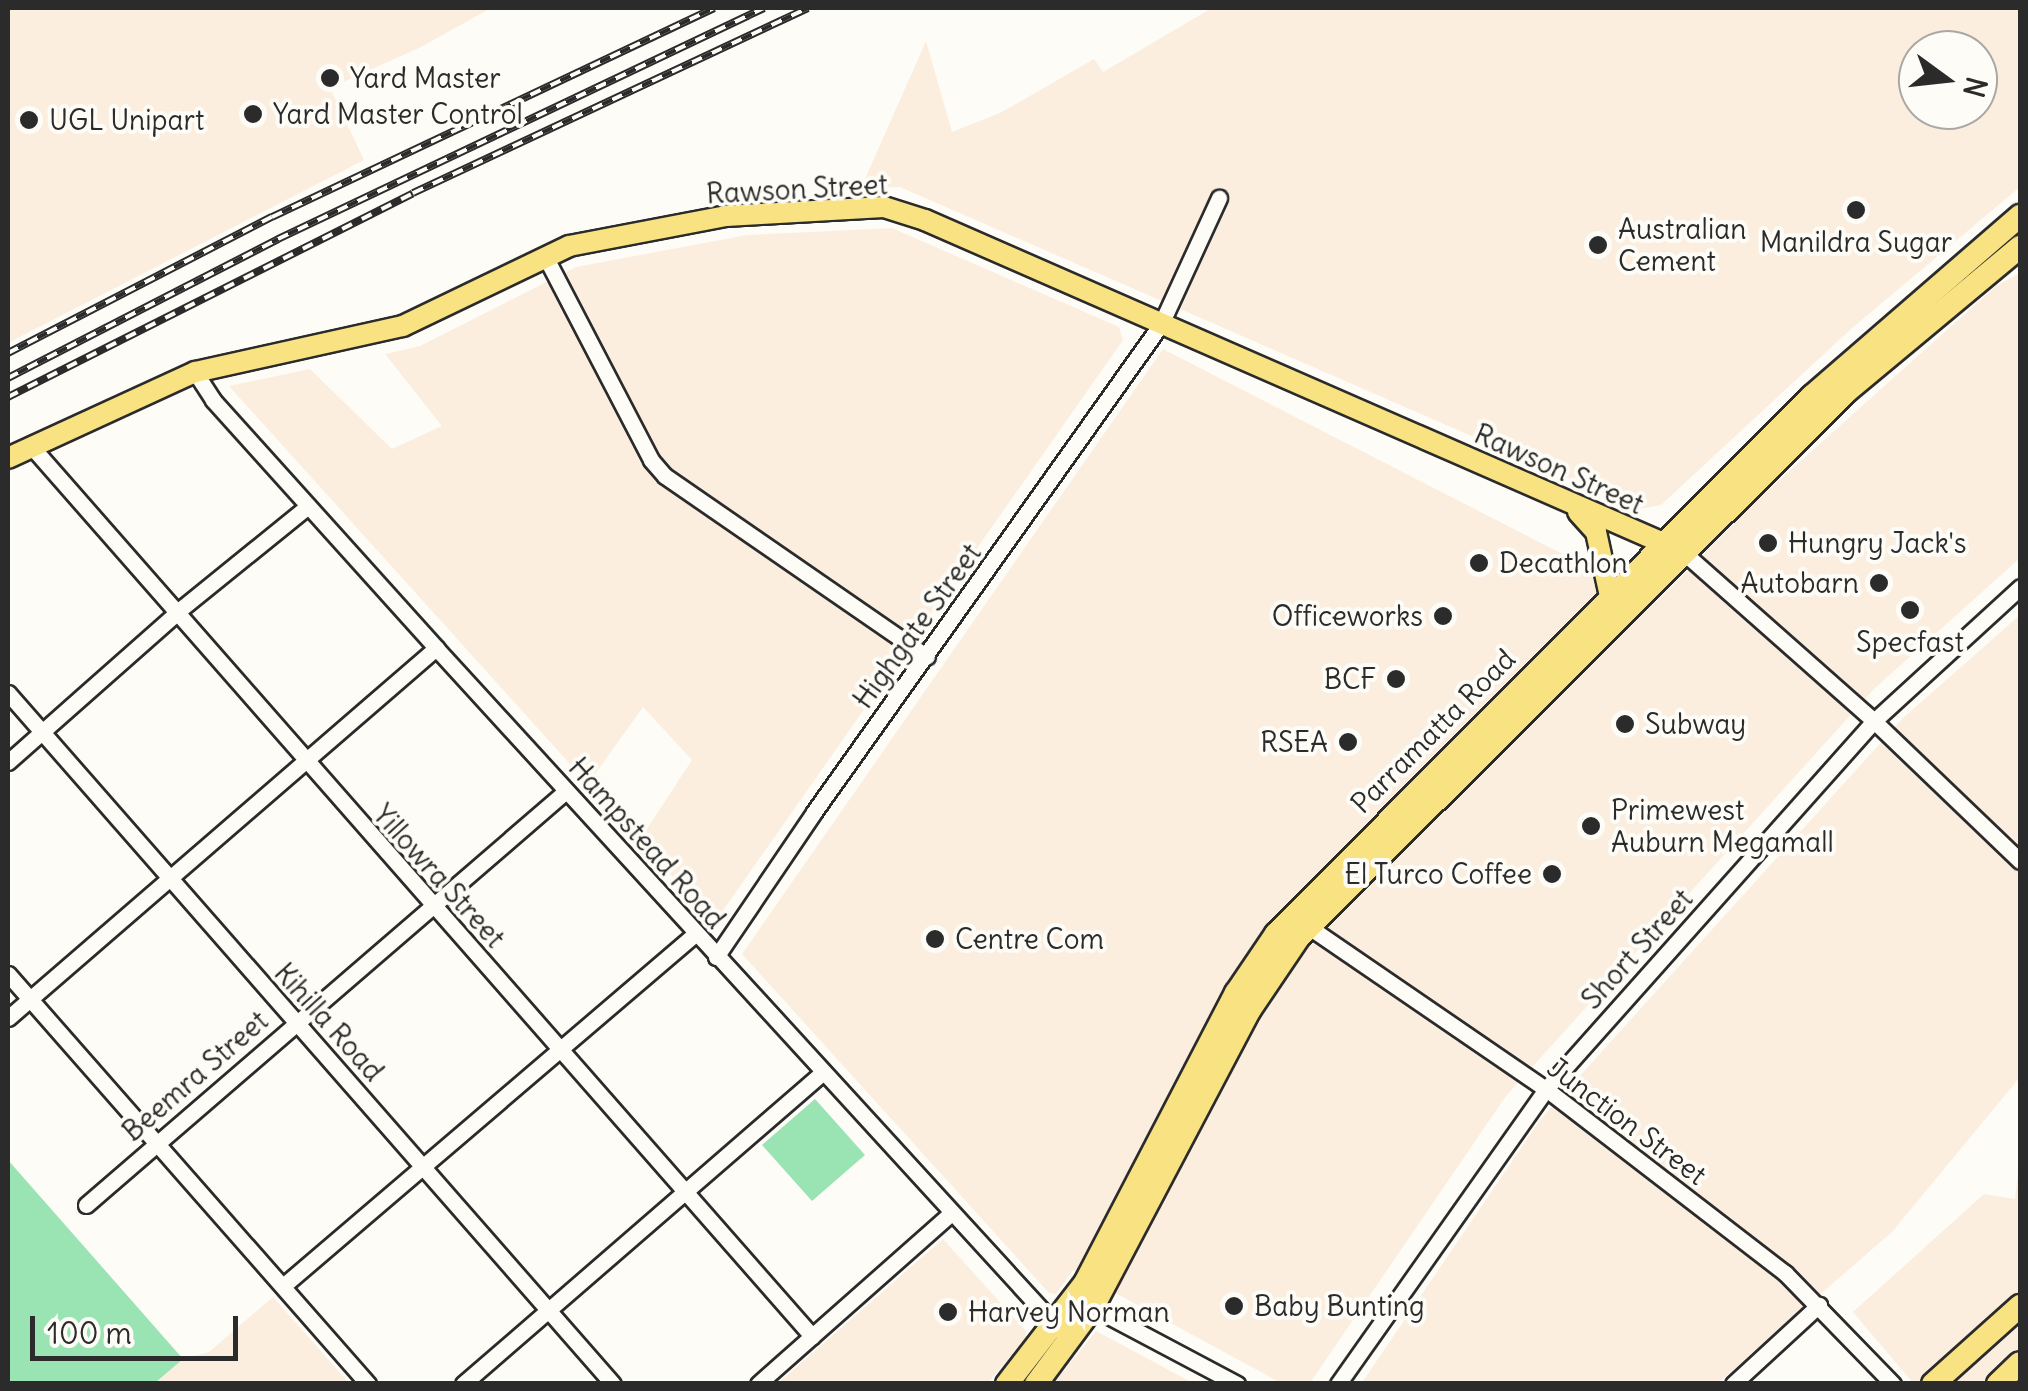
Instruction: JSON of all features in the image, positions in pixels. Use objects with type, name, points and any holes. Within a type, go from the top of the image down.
[{"type":"highway","name":"Parramatta Road","points":[[1007,1384],[1062,1332],[1084,1303],[1248,1012],[1308,927],[1673,547],[1812,396],[2020,216]]},
{"type":"highway","name":"Parramatta Road","points":[[1084,1303],[1255,962],[1322,885],[1610,596],[1673,547],[1848,391],[2020,247]]},
{"type":"highway","points":[[1932,1384],[2020,1306]]},
{"type":"highway","name":"Parramatta Road","points":[[1036,1384],[1062,1332]]},
{"type":"highway","points":[[1998,1384],[2020,1363]]},
{"type":"main road","name":"Rawson Street","points":[[8,458],[195,372],[403,326],[569,246],[726,216],[884,207],[925,220],[1673,547]]},
{"type":"main road","points":[[1573,505],[1596,532],[1610,596]]},
{"type":"street","name":"Highgate Street","points":[[716,958],[1161,324],[1219,198]]},
{"type":"street","points":[[545,256],[650,460],[665,476],[927,657]]},
{"type":"street","name":"Hampstead Road","points":[[195,372],[213,400],[436,648],[1062,1332]]},
{"type":"street","name":"Yillowra Street","points":[[32,447],[302,760],[812,1336]]},
{"type":"street","points":[[8,762],[174,614],[308,506]]},
{"type":"street","points":[[1673,547],[1874,721],[2020,861]]},
{"type":"street","name":"Short Street","points":[[1338,1384],[1546,1089],[1874,721],[2020,588]]},
{"type":"street","points":[[8,1018],[436,648]]},
{"type":"street","name":"Kihilla Road","points":[[8,694],[612,1384]]},
{"type":"street","name":"Beemra Street","points":[[86,1205],[566,791]]},
{"type":"street","name":"Junction Street","points":[[1308,927],[1546,1089],[1785,1273],[1893,1384]]},
{"type":"street","points":[[283,1286],[426,1168],[695,934]]},
{"type":"street","points":[[8,974],[368,1384]]},
{"type":"street","points":[[464,1384],[822,1074]]},
{"type":"street","points":[[758,1384],[950,1214]]},
{"type":"street","points":[[1084,1303],[1237,1384]]},
{"type":"street","points":[[1733,1384],[1819,1305]]},
{"type":"shaded area","points":[[8,8],[491,8],[421,47],[330,88],[364,160],[8,343]]},
{"type":"shaded area","points":[[1212,8],[2020,8],[2020,187],[1851,329],[1661,505],[1639,509],[900,187],[861,188],[926,41],[952,132],[1002,112],[1094,59],[1103,72]]},
{"type":"shaded area","points":[[892,228],[1119,327],[1123,340],[715,922],[639,841],[692,760],[643,707],[588,784],[229,386],[310,369],[392,449],[442,426],[385,354],[420,346],[576,267],[747,235]]},
{"type":"shaded area","points":[[2020,273],[2020,558],[1874,689],[1506,1096],[1310,1383],[1281,1383],[1073,1270],[1056,1294],[1049,1293],[742,954],[1163,349],[1656,602],[1756,501],[1996,286]]},
{"type":"shaded area","points":[[2020,615],[2020,1077],[1892,1232],[1718,1383],[1361,1384],[1540,1120],[1903,718]]},
{"type":"shaded area","points":[[2020,1156],[2020,1383],[1913,1383],[1853,1312],[1984,1194],[2015,1199]]},
{"type":"shaded area","name":"Harvey Norman","points":[[943,1239],[1026,1331],[1026,1337],[988,1383],[778,1383]]},
{"type":"shaded area","points":[[273,1297],[349,1383],[155,1384],[183,1359],[209,1352]]},
{"type":"shaded area","points":[[1096,1331],[1193,1383],[1054,1383]]},
{"type":"green space","points":[[815,1099],[865,1155],[812,1201],[762,1145]]},
{"type":"green space","points":[[8,1160],[183,1359],[155,1383],[8,1383]]},
{"type":"railway","points":[[8,353],[272,217],[714,8]]},
{"type":"railway","points":[[8,378],[278,239],[764,8]]},
{"type":"railway","points":[[8,397],[413,193],[808,8]]},
{"type":"place","name":"Yard Master","points":[[330,78]]},
{"type":"place","name":"Yard Master Control","points":[[253,114]]},
{"type":"place","name":"UGL Unipart","points":[[29,120]]},
{"type":"place","name":"Manildra Sugar","points":[[1856,210]]},
{"type":"place","name":"Australian Cement","points":[[1598,245]]},
{"type":"place","name":"Hungry Jack's","points":[[1768,543]]},
{"type":"place","name":"Decathlon","points":[[1479,563]]},
{"type":"place","name":"Autobarn","points":[[1879,583]]},
{"type":"place","name":"Specfast","points":[[1910,610]]},
{"type":"place","name":"Officeworks","points":[[1443,616]]},
{"type":"place","name":"BCF","points":[[1396,679]]},
{"type":"place","name":"Subway","points":[[1625,724]]},
{"type":"place","name":"RSEA","points":[[1348,742]]},
{"type":"place","name":"Primewest Auburn Megamall","points":[[1591,826]]},
{"type":"place","name":"El Turco Coffee","points":[[1552,874]]},
{"type":"place","name":"Centre Com","points":[[935,939]]},
{"type":"place","name":"Baby Bunting","points":[[1234,1306]]},
{"type":"place","name":"Harvey Norman","points":[[948,1312]]}]
